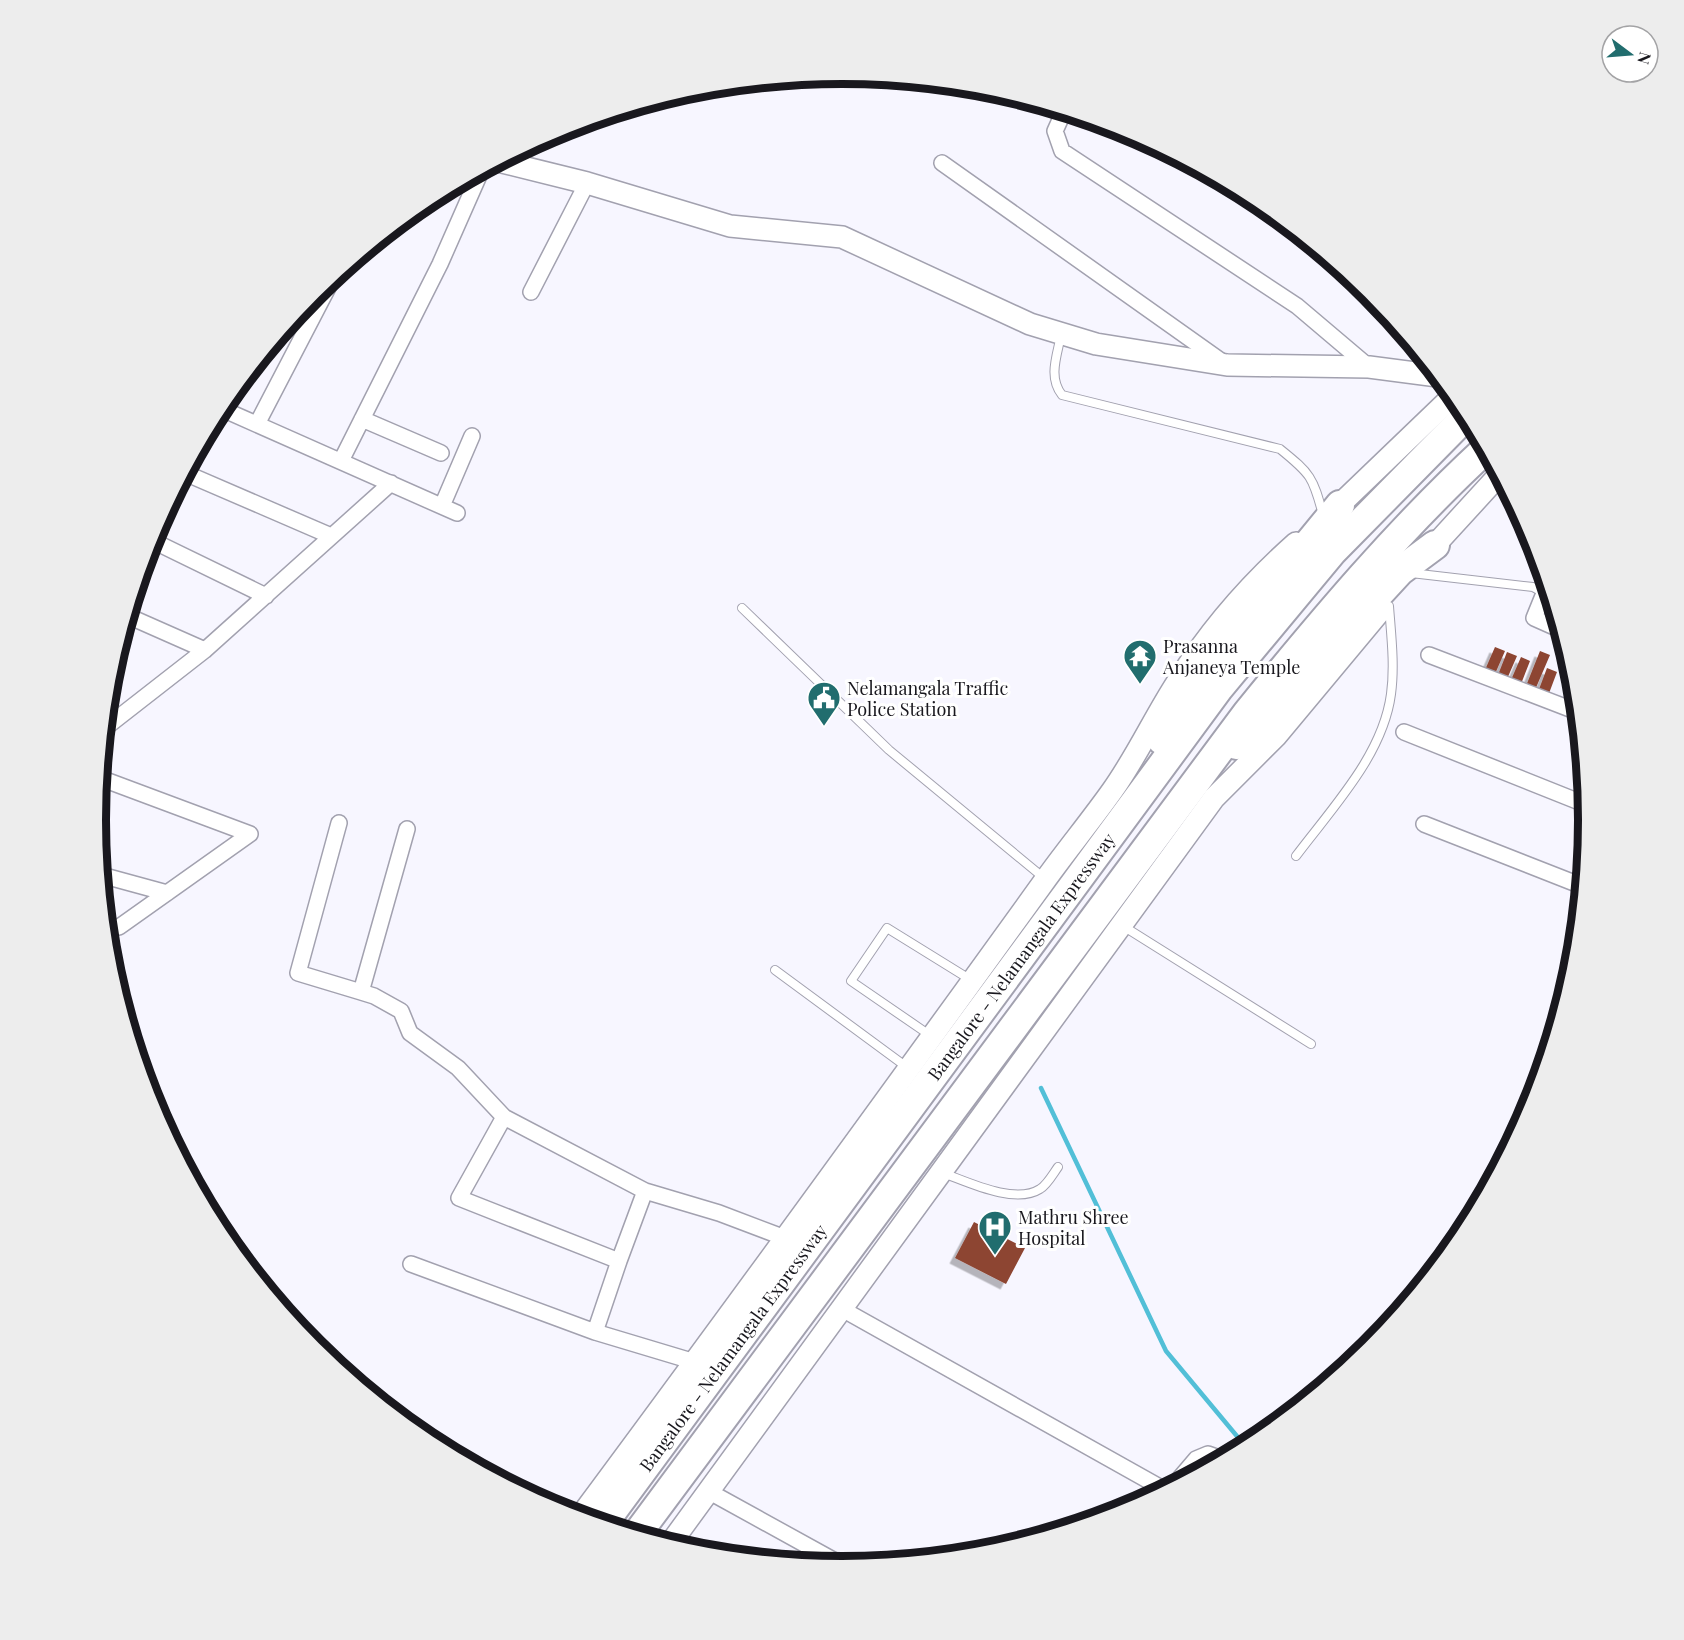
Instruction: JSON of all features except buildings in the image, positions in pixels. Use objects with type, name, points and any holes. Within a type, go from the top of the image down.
[{"type":"highway","name":"Bangalore - Nelamangala Expressway","points":[[608,1518],[1219,688],[1340,544],[1460,422]]},
{"type":"highway","name":"Bangalore - Nelamangala Expressway","points":[[642,1528],[1247,713],[1325,617],[1398,537],[1480,455]]},
{"type":"highway","points":[[1129,810],[1167,728],[1192,688],[1332,512]]},
{"type":"highway","points":[[1204,770],[1258,730],[1284,704],[1329,648],[1400,571],[1435,544]]},
{"type":"street","points":[[1061,118],[1054,131],[1062,151],[1296,306],[1369,367]]},
{"type":"street","points":[[942,163],[1227,365]]},
{"type":"street","points":[[509,164],[587,183],[730,226],[842,237],[1030,324],[1096,344],[1227,365],[1369,367],[1428,375]]},
{"type":"street","points":[[341,461],[440,264],[476,182]]},
{"type":"street","points":[[531,292],[587,183]]},
{"type":"street","points":[[257,424],[321,301]]},
{"type":"street","points":[[585,1510],[1115,788],[1177,681],[1199,650],[1242,596],[1271,565],[1332,512],[1447,402]]},
{"type":"street","points":[[229,412],[457,513]]},
{"type":"street","points":[[362,419],[441,453]]},
{"type":"street","points":[[442,506],[472,436]]},
{"type":"street","points":[[192,476],[331,536]]},
{"type":"street","points":[[675,1537],[1214,798],[1276,736],[1435,544],[1494,480]]},
{"type":"street","points":[[112,723],[206,650],[391,483]]},
{"type":"street","points":[[160,544],[266,596]]},
{"type":"street","points":[[1543,596],[1533,618],[1552,626]]},
{"type":"street","points":[[134,619],[206,650]]},
{"type":"street","points":[[1428,655],[1569,709]]},
{"type":"street","points":[[114,712],[123,715]]},
{"type":"street","points":[[1404,732],[1577,801]]},
{"type":"street","points":[[108,781],[250,834],[119,927]]},
{"type":"street","points":[[339,823],[298,973],[375,996],[401,1011],[410,1033],[458,1068],[504,1116],[645,1191],[719,1213],[785,1238]]},
{"type":"street","points":[[1424,824],[1575,883]]},
{"type":"street","points":[[361,992],[407,829]]},
{"type":"street","points":[[109,877],[167,893]]},
{"type":"street","points":[[504,1116],[459,1197],[619,1261]]},
{"type":"street","points":[[595,1332],[645,1191]]},
{"type":"street","points":[[411,1264],[595,1332],[694,1362]]},
{"type":"street","points":[[842,1309],[1156,1485]]},
{"type":"street","points":[[1186,1470],[1196,1459],[1208,1454],[1212,1456]]},
{"type":"street","points":[[708,1491],[825,1555]]},
{"type":"lane","points":[[1061,334],[1054,370],[1055,386],[1062,395],[1280,450],[1305,469],[1332,512]]},
{"type":"lane","points":[[1411,573],[1541,589]]},
{"type":"lane","points":[[1296,856],[1365,763],[1380,738],[1391,694],[1389,601]]},
{"type":"lane","points":[[742,608],[889,750],[1046,879]]},
{"type":"lane","points":[[1122,925],[1311,1044]]},
{"type":"lane","points":[[932,1037],[851,981],[887,928],[973,981]]},
{"type":"lane","points":[[775,970],[910,1069]]},
{"type":"lane","points":[[941,1173],[1007,1194],[1026,1195],[1041,1189],[1058,1167]]},
{"type":"waterway","points":[[1041,1088],[1166,1351],[1239,1439]]},
{"type":"place","name":"Prasanna Anjaneya Temple","points":[[1140,685]]},
{"type":"place","name":"Nelamangala Traffic Police Station","points":[[824,727]]},
{"type":"place","name":"Mathru Shree Hospital","points":[[995,1256]]}]
